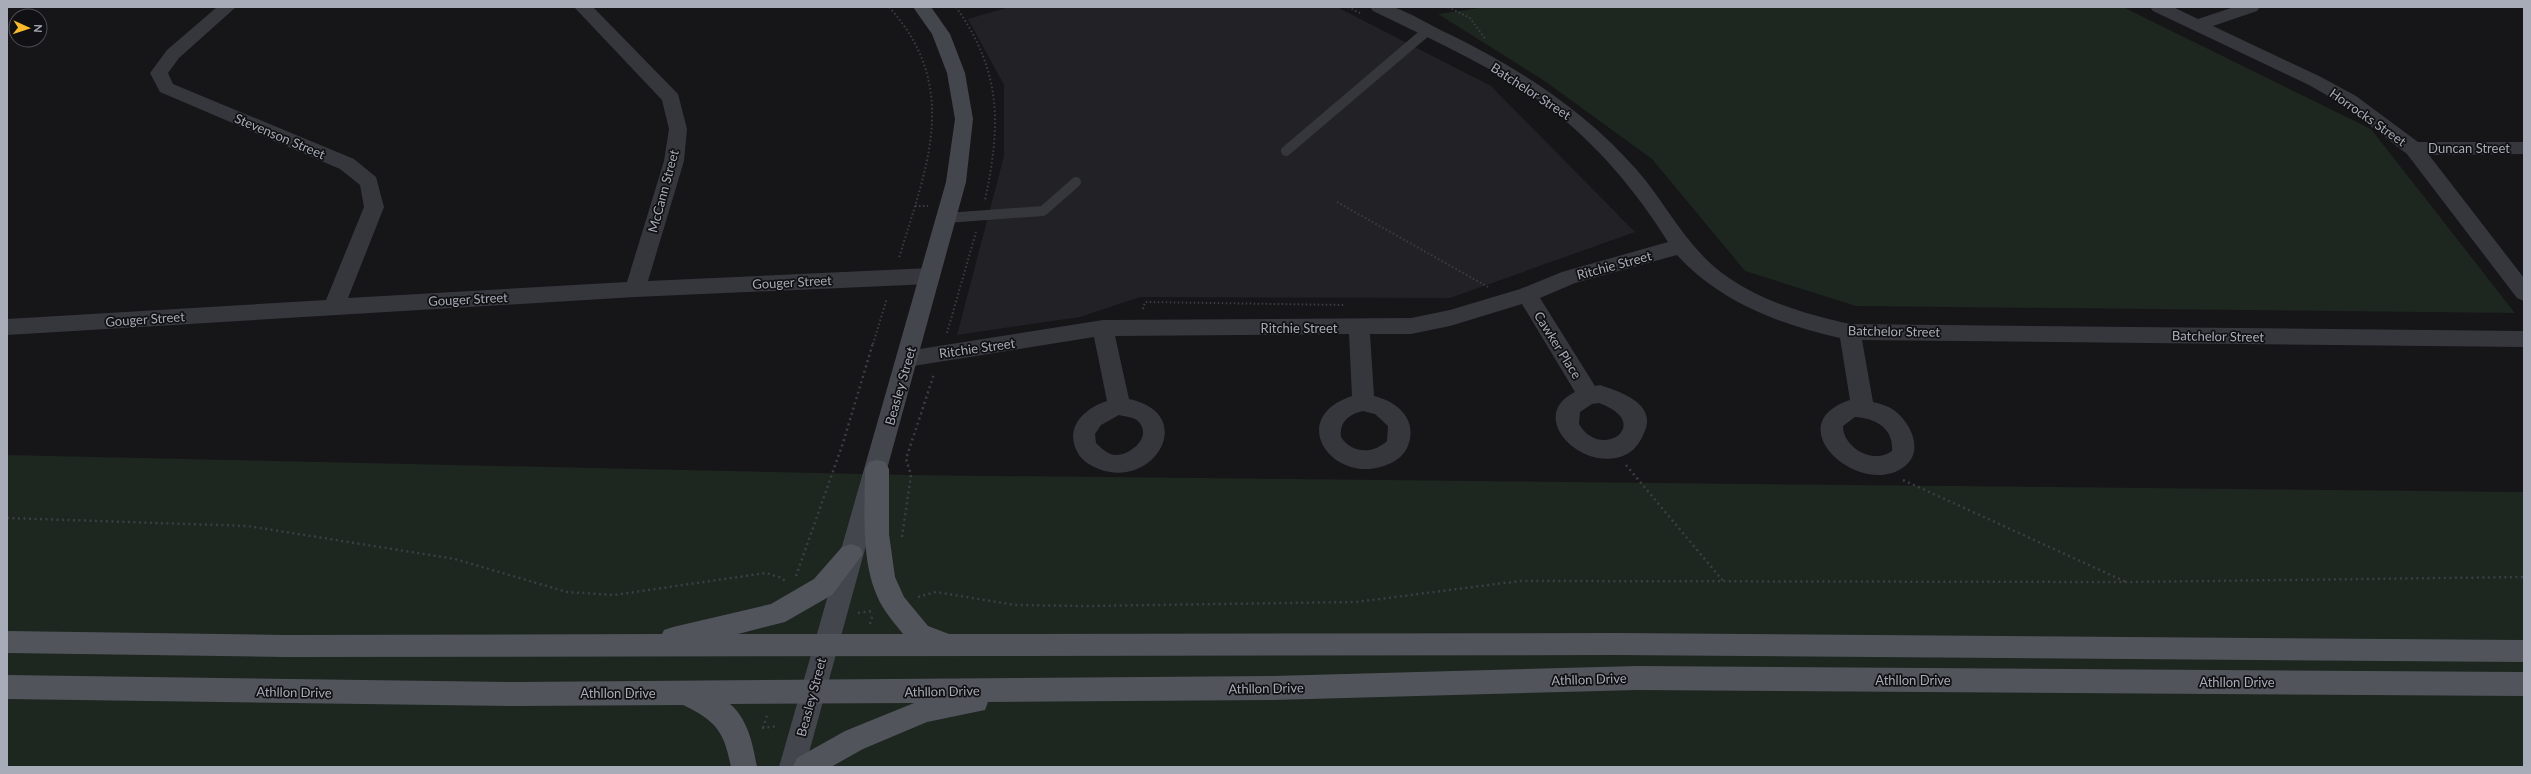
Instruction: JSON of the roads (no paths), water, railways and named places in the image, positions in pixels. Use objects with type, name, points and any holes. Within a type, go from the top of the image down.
[{"type":"main road","name":"Beasley Street","points":[[792,767],[851,554],[877,469],[956,182],[964,119],[956,73],[941,34],[922,7]]},
{"type":"main road","points":[[877,469],[877,534],[883,577],[894,604],[920,635],[948,645]]},
{"type":"main road","points":[[641,647],[776,614],[823,587],[851,554]]},
{"type":"main road","points":[[7,642],[285,646],[641,647],[1609,644],[2524,651]]},
{"type":"main road","name":"Athllon Drive","points":[[7,687],[269,692],[1028,692],[1273,688],[1637,678],[2524,684]]},
{"type":"main road","points":[[806,767],[854,740],[926,710],[1028,692]]},
{"type":"main road","points":[[686,693],[716,707],[731,723],[739,738],[744,767]]},
{"type":"street","name":"Stevenson Street","points":[[227,7],[173,54],[159,73],[166,88],[347,164],[369,182],[374,207],[334,307]]},
{"type":"street","name":"McCann Street","points":[[583,7],[671,98],[678,129],[674,162],[635,289]]},
{"type":"street","name":"Horrocks Street","points":[[2159,7],[2315,81],[2349,100],[2414,149],[2524,293]]},
{"type":"street","points":[[2197,25],[2251,7]]},
{"type":"street","name":"Batchelor Street","points":[[1374,12],[1427,31],[1515,78],[1573,118],[1611,152],[1659,212],[1682,246],[1714,277],[1759,304],[1808,323],[1850,332],[2524,339]]},
{"type":"street","name":"Duncan Street","points":[[2414,149],[2524,148]]},
{"type":"street","name":"Ritchie Street","points":[[907,359],[943,346],[1102,328],[1411,326],[1450,318],[1527,295],[1569,277],[1682,246]]},
{"type":"street","name":"Gouger Street","points":[[7,327],[635,289],[930,276]]},
{"type":"street","name":"Cawker Place","points":[[1527,295],[1589,395]]},
{"type":"street","points":[[1359,327],[1363,402]]},
{"type":"street","points":[[1102,328],[1119,406]]},
{"type":"street","points":[[1850,332],[1863,408]]},
{"type":"street","name":"Cawker Place","points":[[1589,395],[1605,396],[1621,401],[1634,416],[1637,425],[1631,441],[1613,450],[1589,446],[1571,432],[1567,423],[1570,409],[1579,399],[1589,395]]},
{"type":"street","points":[[1863,408],[1887,417],[1903,435],[1905,445],[1902,454],[1896,461],[1873,466],[1850,458],[1838,447],[1831,433],[1831,424],[1842,411],[1863,408]]},
{"type":"lane","points":[[1286,151],[1427,31]]},
{"type":"lane","points":[[946,218],[1043,211],[1076,182]]}]
